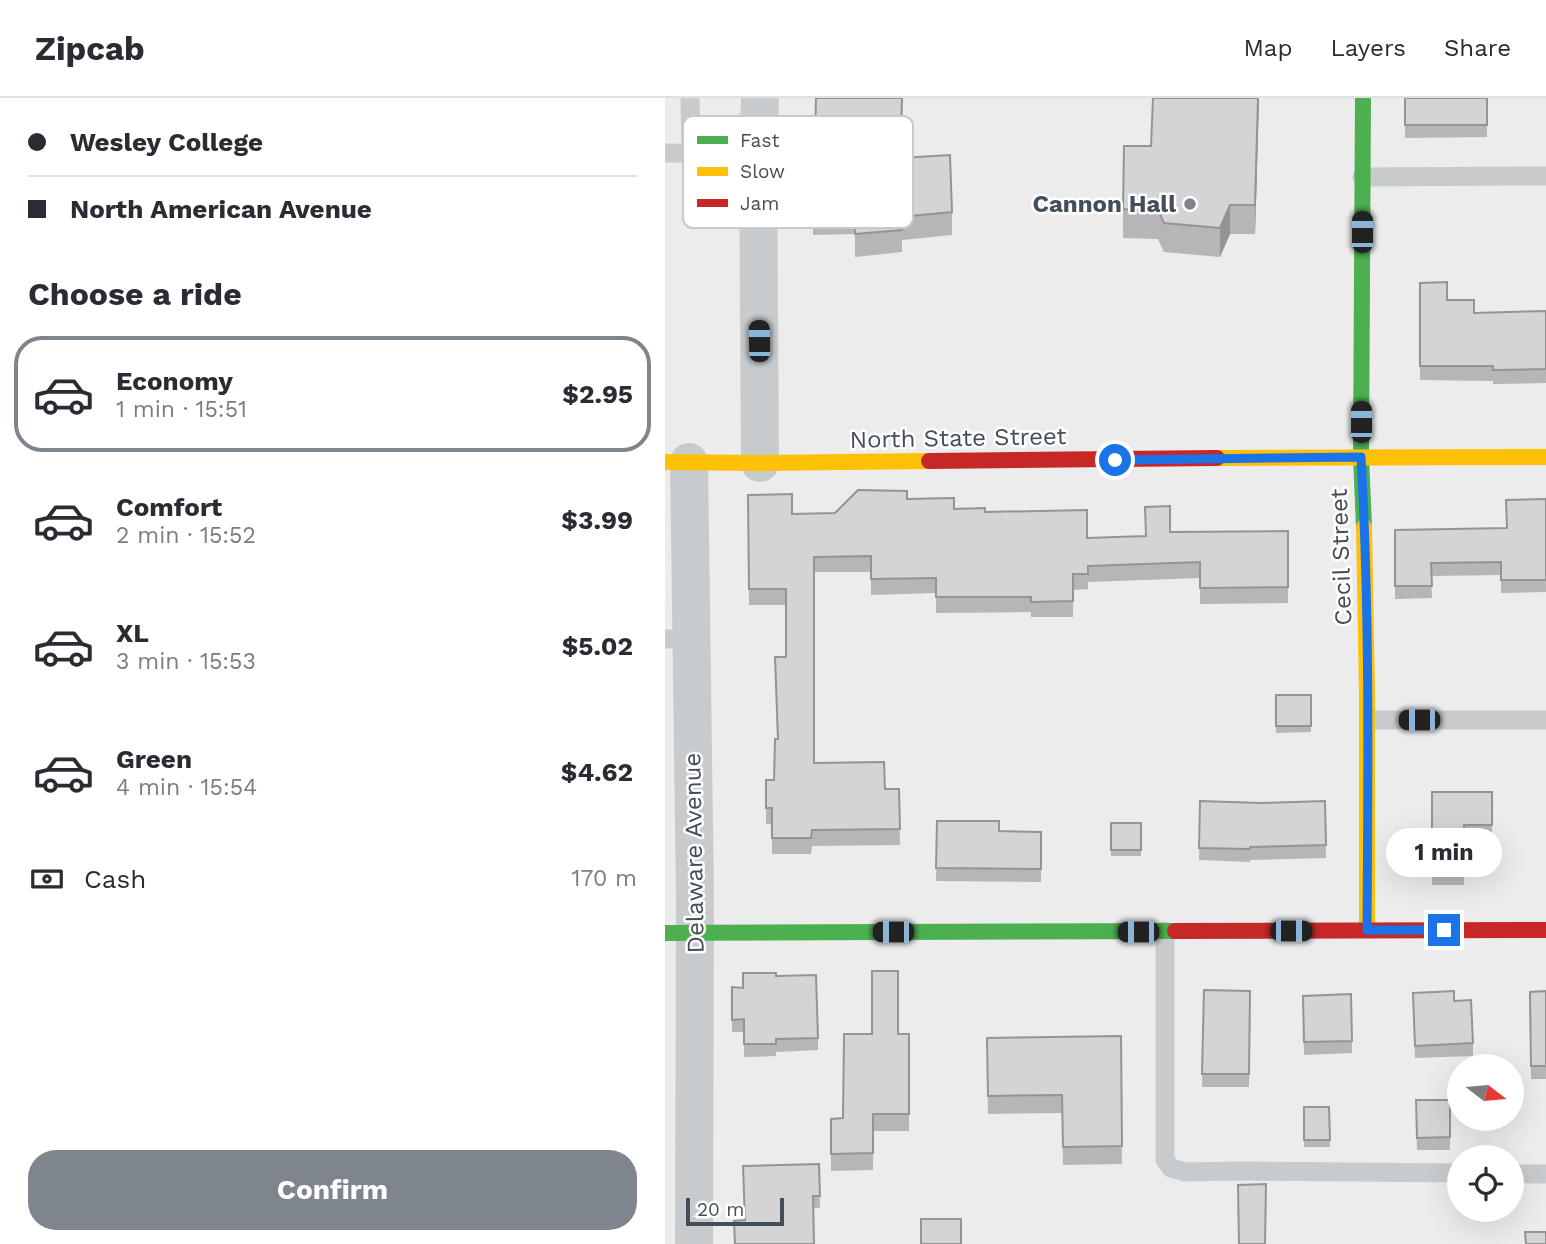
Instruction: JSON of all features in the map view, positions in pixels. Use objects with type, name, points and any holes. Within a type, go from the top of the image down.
[{"type":"street","name":"Cecil Street","points":[[1363,98],[1361,457],[1368,720],[1367,930]]},
{"type":"street","points":[[758,228],[760,463]]},
{"type":"street","name":"North State Street","points":[[677,462],[1546,457]]},
{"type":"street","name":"Delaware Avenue","points":[[677,462],[680,933],[694,1244]]},
{"type":"street","points":[[680,933],[1546,930]]},
{"type":"lane","points":[[690,98],[690,116]]},
{"type":"lane","points":[[665,153],[683,153]]},
{"type":"lane","points":[[1362,177],[1546,176]]},
{"type":"lane","points":[[1368,720],[1546,720]]},
{"type":"lane","points":[[1165,931],[1165,1160],[1171,1168],[1185,1172],[1447,1173]]},
{"type":"lane","points":[[1524,1174],[1546,1174]]},
{"type":"building","points":[[816,98],[902,98],[901,116],[816,116]]},
{"type":"building","name":"Cannon Hall","points":[[1153,98],[1258,98],[1255,205],[1230,205],[1220,228],[1164,223],[1158,210],[1123,209],[1124,146],[1151,146]]},
{"type":"building","points":[[1405,98],[1487,98],[1487,125],[1405,125]]},
{"type":"building","points":[[950,155],[952,212],[913,216],[913,157]]},
{"type":"building","points":[[855,228],[902,230],[855,234]]},
{"type":"building","points":[[1447,282],[1447,300],[1474,300],[1474,313],[1546,311],[1546,369],[1493,370],[1493,366],[1420,366],[1420,283]]},
{"type":"building","points":[[858,490],[907,491],[907,499],[954,498],[954,509],[985,508],[985,512],[1087,510],[1087,538],[1146,536],[1145,507],[1170,506],[1170,532],[1288,531],[1288,587],[1200,588],[1200,562],[1088,566],[1088,574],[1073,574],[1073,601],[1031,602],[1031,597],[936,597],[936,578],[871,579],[871,556],[814,557],[814,763],[884,762],[885,789],[899,789],[900,829],[812,830],[811,838],[772,838],[772,808],[766,808],[766,780],[774,780],[775,739],[778,739],[775,657],[786,657],[786,589],[749,589],[748,495],[792,494],[792,514],[835,513]]},
{"type":"building","points":[[1546,499],[1546,580],[1501,580],[1501,562],[1431,563],[1432,586],[1395,586],[1395,530],[1507,528],[1506,500]]},
{"type":"building","points":[[1276,695],[1311,695],[1311,726],[1276,726]]},
{"type":"building","points":[[1432,792],[1492,792],[1492,825],[1464,825],[1464,873],[1432,873]]},
{"type":"building","points":[[1200,801],[1325,801],[1326,845],[1250,849],[1199,848]]},
{"type":"building","points":[[937,821],[999,821],[999,831],[1041,832],[1041,869],[936,868]]},
{"type":"building","points":[[1111,823],[1141,823],[1141,850],[1111,850]]},
{"type":"building","points":[[872,971],[898,971],[898,1034],[909,1034],[909,1114],[873,1114],[873,1153],[831,1154],[831,1119],[843,1118],[844,1034],[872,1034]]},
{"type":"building","points":[[743,973],[816,975],[818,1038],[776,1039],[776,1044],[744,1044],[744,1019],[732,1020],[732,987],[743,988]]},
{"type":"building","points":[[1204,990],[1250,991],[1249,1074],[1202,1074]]},
{"type":"building","points":[[1454,991],[1454,1001],[1471,1000],[1473,1043],[1415,1046],[1413,993]]},
{"type":"building","points":[[1546,991],[1546,1066],[1531,1066],[1530,992]]},
{"type":"building","points":[[1351,994],[1352,1041],[1304,1042],[1303,996]]},
{"type":"building","points":[[1121,1036],[1122,1146],[1063,1147],[1062,1095],[988,1096],[987,1038]]},
{"type":"building","points":[[1416,1100],[1447,1100],[1447,1131],[1450,1131],[1450,1137],[1417,1138]]},
{"type":"building","points":[[1304,1107],[1329,1107],[1330,1140],[1304,1140]]},
{"type":"building","points":[[819,1164],[820,1196],[813,1196],[814,1244],[735,1244],[734,1221],[745,1220],[743,1166]]},
{"type":"building","points":[[1266,1184],[1265,1244],[1239,1244],[1238,1185]]},
{"type":"building","points":[[921,1219],[961,1219],[961,1244],[921,1244]]},
{"type":"building","points":[[1525,1232],[1546,1232],[1546,1244],[1526,1244]]},
{"type":"traffic: fast","points":[[1363,98],[1361,457],[1364,527]]},
{"type":"traffic: fast","points":[[665,933],[1175,931]]},
{"type":"traffic: slow","points":[[1217,458],[1546,457]]},
{"type":"traffic: slow","points":[[665,462],[929,461]]},
{"type":"traffic: slow","points":[[1364,527],[1367,930]]},
{"type":"traffic: jam","points":[[929,461],[1217,458]]},
{"type":"traffic: jam","points":[[1175,931],[1546,930]]},
{"type":"place","name":"Cannon Hall","points":[[1190,204]]},
{"type":"route","points":[[1115,460],[1361,457],[1368,720],[1367,930],[1444,930]]}]
